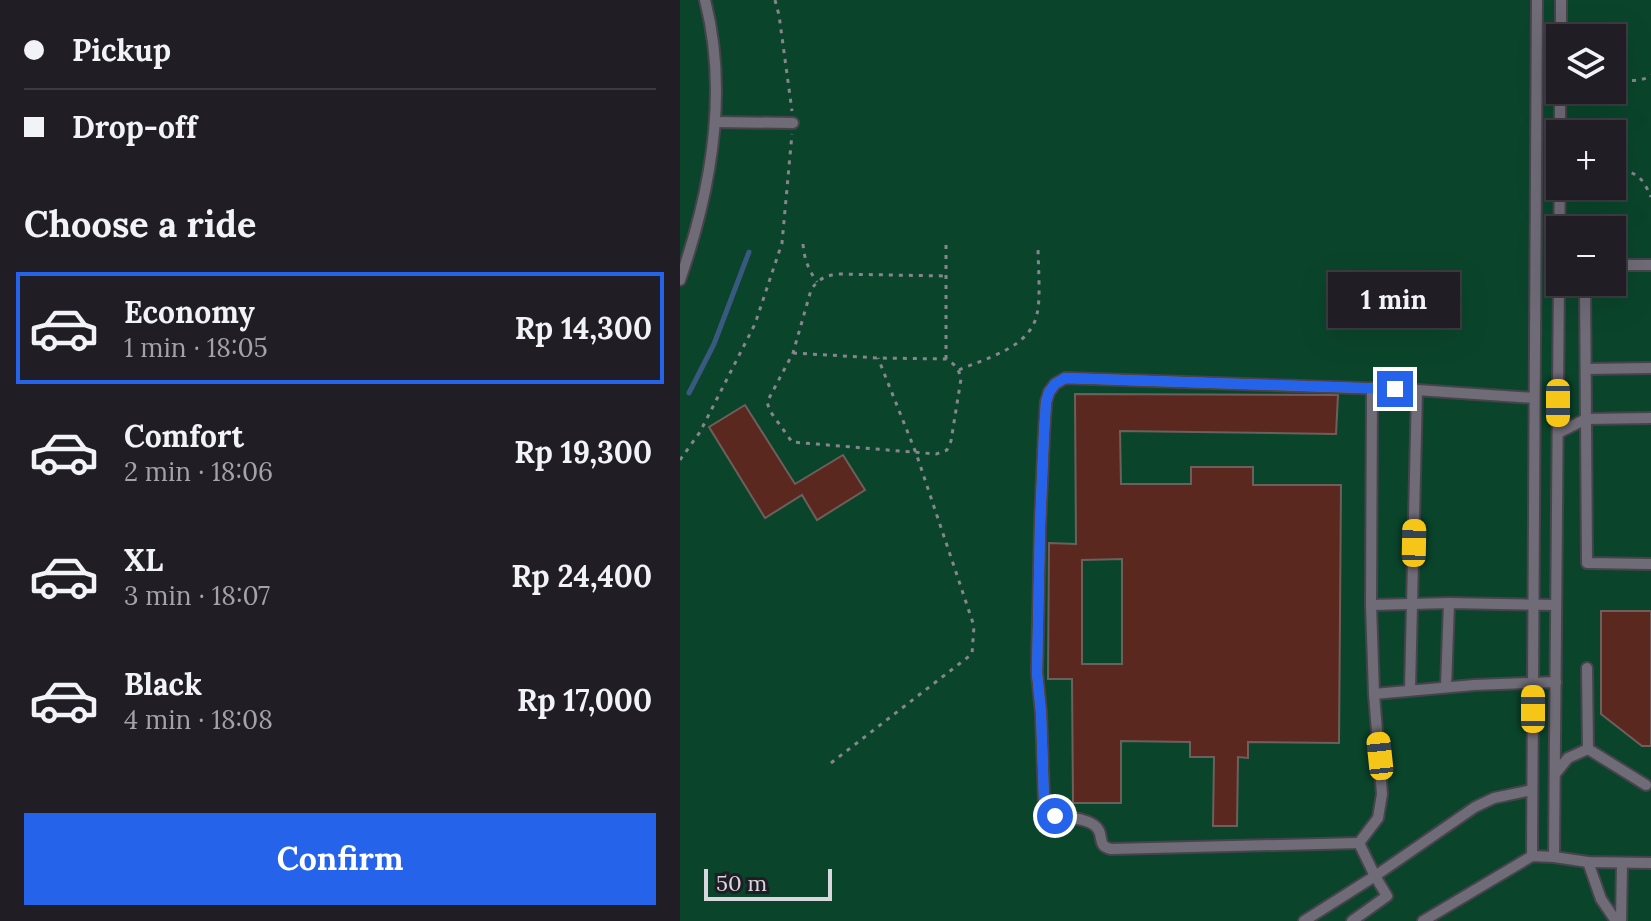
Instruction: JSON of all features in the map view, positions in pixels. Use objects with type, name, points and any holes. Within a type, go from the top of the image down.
[{"type":"lane","points":[[680,280],[707,183],[715,122],[717,64],[705,0]]},
{"type":"lane","points":[[1532,856],[1537,0]]},
{"type":"lane","points":[[1561,0],[1561,24]]},
{"type":"lane","points":[[715,122],[793,123]]},
{"type":"lane","points":[[1554,857],[1560,200]]},
{"type":"lane","points":[[1626,265],[1651,265]]},
{"type":"lane","points":[[1585,296],[1587,563],[1651,564]]},
{"type":"lane","points":[[1586,369],[1651,368]]},
{"type":"lane","points":[[1359,843],[1111,849],[1102,845],[1096,825],[1049,813],[1044,800],[1037,673],[1040,526],[1049,392],[1065,378],[1372,388],[1534,398]]},
{"type":"lane","points":[[1359,843],[1378,818],[1382,794],[1371,605],[1372,388]]},
{"type":"lane","points":[[1410,689],[1417,390]]},
{"type":"lane","points":[[1558,433],[1586,419],[1651,418]]},
{"type":"lane","points":[[1446,687],[1449,603]]},
{"type":"lane","points":[[1371,605],[1556,605]]},
{"type":"lane","points":[[1587,668],[1588,749]]},
{"type":"lane","points":[[1374,694],[1410,689],[1556,682]]},
{"type":"lane","points":[[1555,774],[1568,758],[1588,749]]},
{"type":"lane","points":[[1588,749],[1646,785]]},
{"type":"lane","points":[[1304,921],[1475,807],[1494,798],[1532,790]]},
{"type":"lane","points":[[1352,921],[1387,896],[1359,843]]},
{"type":"lane","points":[[1423,921],[1532,856],[1588,862],[1651,863]]},
{"type":"lane","points":[[1588,862],[1601,899],[1619,921]]},
{"type":"lane","points":[[1619,921],[1622,863]]},
{"type":"path","points":[[680,460],[707,420],[749,336],[782,243],[793,123],[775,0]]},
{"type":"path","points":[[1626,80],[1639,80],[1651,75]]},
{"type":"path","points":[[1626,171],[1642,179],[1651,197]]},
{"type":"path","points":[[803,244],[809,271],[817,282]]},
{"type":"path","points":[[946,245],[946,359]]},
{"type":"path","points":[[959,370],[1013,346],[1027,335],[1038,313],[1038,246]]},
{"type":"path","points":[[793,353],[946,359],[959,370],[961,379],[947,450],[936,454],[916,453],[792,442],[767,402],[793,353],[811,290],[825,276],[946,276]]},
{"type":"path","points":[[831,763],[972,654],[974,626],[916,453],[878,358]]},
{"type":"green space","points":[[680,0],[1651,0],[1651,921],[680,921]]},
{"type":"building","points":[[1075,394],[1338,395],[1336,434],[1120,431],[1121,484],[1191,484],[1191,467],[1253,467],[1253,485],[1341,485],[1339,743],[1248,742],[1248,758],[1238,757],[1237,826],[1213,826],[1214,757],[1190,757],[1190,742],[1121,741],[1121,803],[1073,803],[1072,679],[1048,679],[1049,543],[1076,544]],"holes":[[[1122,559],[1122,664],[1082,664],[1082,560]]]},
{"type":"building","points":[[745,405],[795,484],[843,455],[865,490],[817,520],[802,495],[765,518],[709,427]]},
{"type":"building","points":[[1601,611],[1651,611],[1651,746],[1642,746],[1601,714]]},
{"type":"waterway","points":[[689,393],[714,344],[749,252]]},
{"type":"route","points":[[1055,816],[1049,813],[1044,800],[1037,673],[1044,433],[1046,402],[1055,384],[1065,378],[1395,389]]}]
